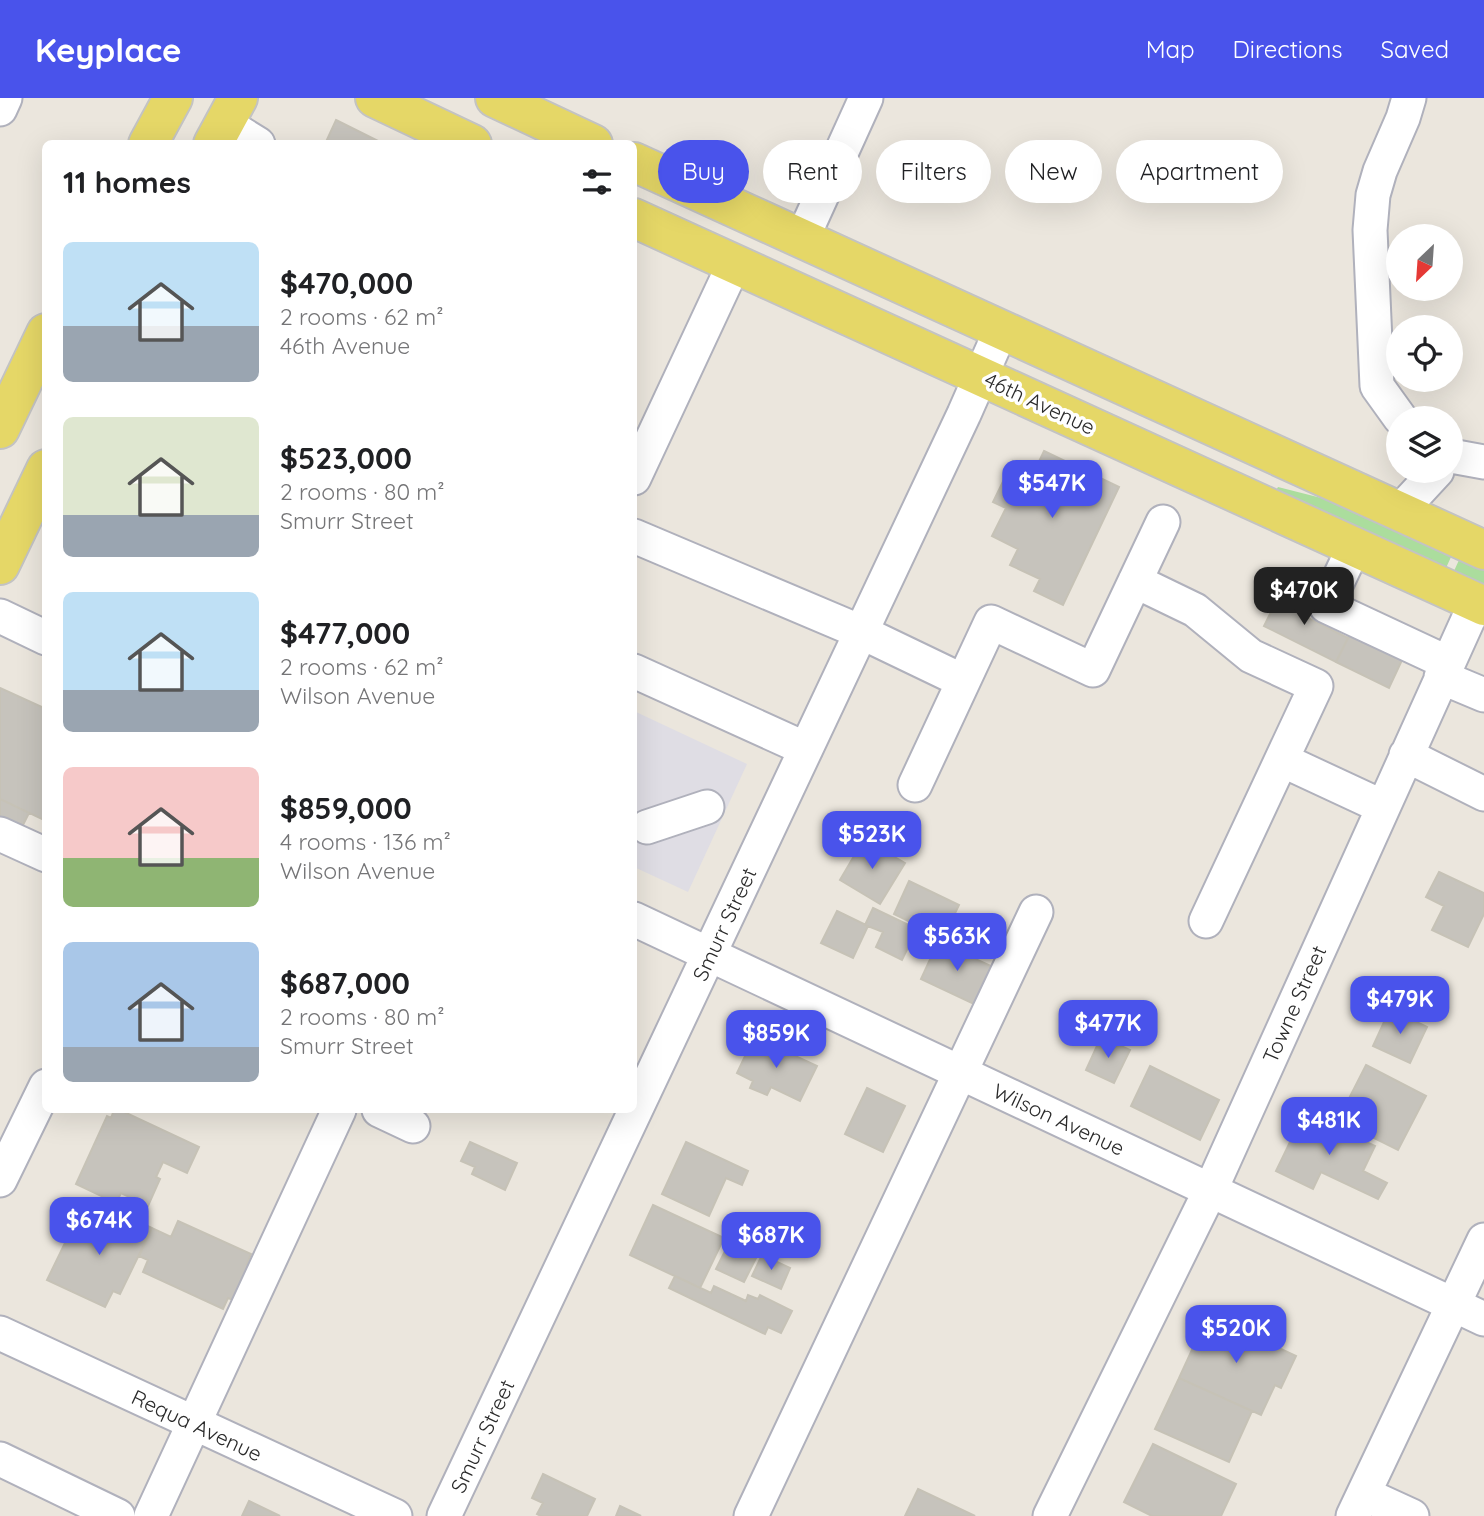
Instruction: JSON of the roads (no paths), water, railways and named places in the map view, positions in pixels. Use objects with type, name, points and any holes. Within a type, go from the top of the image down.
[{"type":"main road","points":[[150,140],[173,98]]},
{"type":"main road","points":[[375,98],[464,140]]},
{"type":"main road","points":[[495,98],[584,140]]},
{"type":"main road","points":[[637,163],[1484,550]]},
{"type":"main road","name":"46th Avenue","points":[[637,219],[1480,604]]},
{"type":"main road","points":[[0,429],[42,340]]},
{"type":"main road","points":[[0,565],[42,476]]},
{"type":"street","points":[[0,109],[5,98]]},
{"type":"street","points":[[802,239],[866,98]]},
{"type":"street","points":[[1391,406],[1377,386],[1370,230],[1373,195],[1380,171],[1409,98]]},
{"type":"street","points":[[225,122],[252,140]]},
{"type":"street","points":[[637,472],[734,264]]},
{"type":"street","name":"Smurr Street","points":[[637,1108],[982,377],[1001,330]]},
{"type":"street","points":[[1463,458],[1484,462]]},
{"type":"street","points":[[1400,511],[1426,483]]},
{"type":"street","points":[[915,785],[991,622],[1093,670],[1163,522]]},
{"type":"street","points":[[637,537],[861,632],[963,681]]},
{"type":"street","points":[[1354,547],[1326,606],[1445,670],[1484,695]]},
{"type":"street","points":[[1135,581],[1195,610],[1251,656],[1316,686],[1206,921]]},
{"type":"street","name":"Towne Street","points":[[1050,1516],[1210,1189],[1445,670],[1480,604]]},
{"type":"street","points":[[0,616],[42,636]]},
{"type":"street","points":[[637,672],[806,749]]},
{"type":"street","points":[[1406,755],[1481,787]]},
{"type":"street","points":[[1282,760],[1383,807]]},
{"type":"street","points":[[647,827],[707,807]]},
{"type":"street","points":[[0,834],[42,853]]},
{"type":"street","points":[[751,1516],[1035,912]]},
{"type":"street","name":"Wilson Avenue","points":[[637,920],[1484,1319]]},
{"type":"street","points":[[5,1159],[42,1093]]},
{"type":"street","points":[[151,1516],[338,1113]]},
{"type":"street","points":[[385,1113],[413,1126]]},
{"type":"street","name":"Smurr Street","points":[[444,1516],[635,1113]]},
{"type":"street","points":[[1412,1516],[1359,1505],[1484,1240]]},
{"type":"street","name":"Requa Avenue","points":[[0,1334],[395,1516]]},
{"type":"street","points":[[0,1459],[118,1516]]}]
